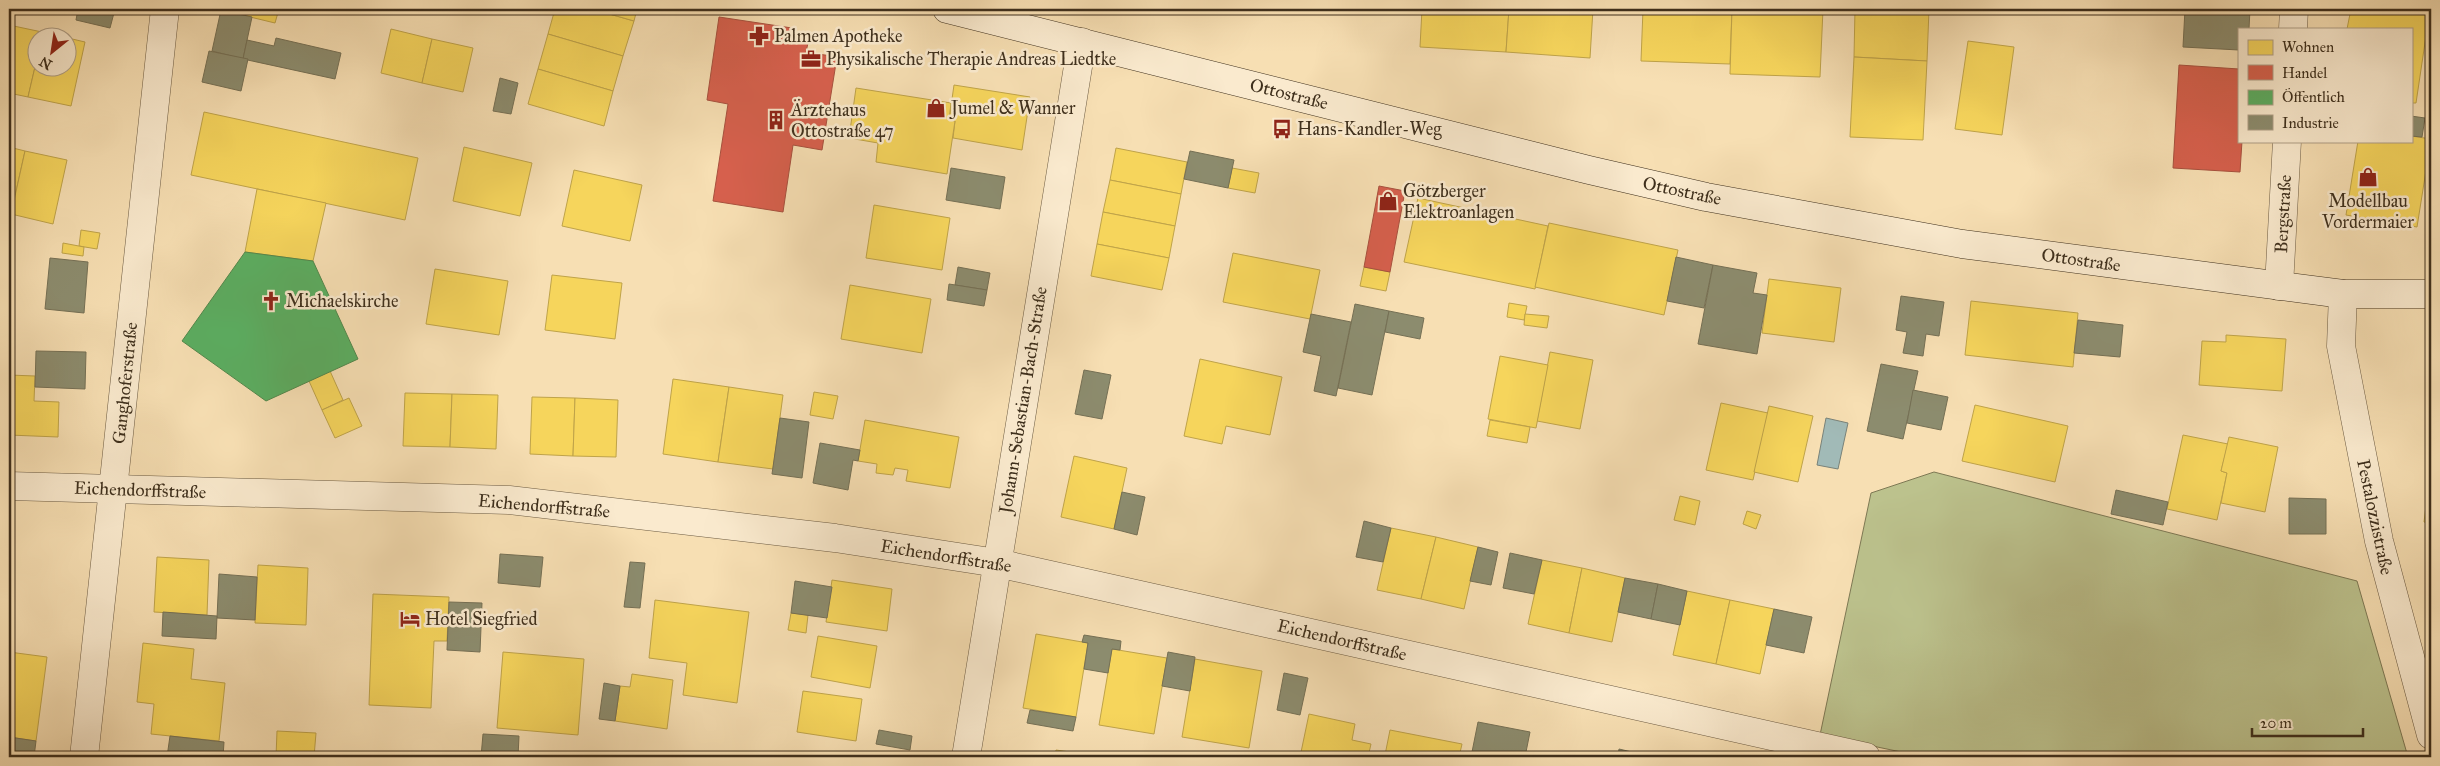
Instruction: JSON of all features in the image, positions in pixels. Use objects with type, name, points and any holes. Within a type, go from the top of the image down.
[{"type":"street","name":"Ganghoferstraße","points":[[84,757],[165,9]]},
{"type":"street","name":"Ottostraße","points":[[947,9],[1589,170],[1706,196],[1962,244],[2344,294],[2431,294]]},
{"type":"street","points":[[2293,28],[2294,9]]},
{"type":"street","name":"Johann-Sebastian-Bach-Straße","points":[[966,757],[1082,42]]},
{"type":"street","name":"Bergstraße","points":[[2279,286],[2287,142]]},
{"type":"street","name":"Pestalozzistraße","points":[[2344,294],[2341,346],[2379,541],[2431,735]]},
{"type":"street","name":"Eichendorffstraße","points":[[9,486],[509,500],[835,538],[997,563],[1866,757]]},
{"type":"green space","points":[[1934,472],[2357,581],[2408,757],[1925,757],[1820,735],[1871,493]]},
{"type":"water","points":[[1826,418],[1848,423],[1838,469],[1817,465]]},
{"type":"building: Wohnen","points":[[217,9],[279,9],[275,23]]},
{"type":"building: Wohnen","points":[[555,9],[592,9],[634,21],[623,56],[548,34]]},
{"type":"building: Wohnen","points":[[592,9],[637,9],[634,21]]},
{"type":"building: Wohnen","points":[[1422,9],[1509,9],[1506,52],[1420,47]]},
{"type":"building: Wohnen","points":[[1509,9],[1593,9],[1590,58],[1506,52]]},
{"type":"building: Wohnen","points":[[1643,9],[1732,9],[1730,64],[1641,61]]},
{"type":"building: Wohnen","points":[[1732,9],[1823,9],[1820,77],[1730,74]]},
{"type":"building: Wohnen","points":[[1855,9],[1929,9],[1927,61],[1854,57]]},
{"type":"building: Wohnen","points":[[2351,9],[2430,9],[2416,103],[2412,103],[2412,28],[2347,28]]},
{"type":"building: Wohnen","points":[[9,25],[28,29],[28,78],[32,78],[28,97],[9,93]]},
{"type":"building: Wohnen","points":[[391,29],[432,39],[422,83],[381,73]]},
{"type":"building: Wohnen","points":[[548,34],[623,56],[613,91],[538,69]]},
{"type":"building: Wohnen","points":[[432,39],[473,48],[463,92],[422,83]]},
{"type":"building: Wohnen","points":[[78,40],[85,42],[78,74]]},
{"type":"building: Wohnen","points":[[1968,41],[2014,47],[2002,135],[1955,129]]},
{"type":"building: Wohnen","points":[[1854,57],[1927,61],[1923,140],[1850,137]]},
{"type":"building: Wohnen","points":[[538,69],[613,91],[604,126],[528,104]]},
{"type":"building: Wohnen","points":[[32,78],[77,78],[71,106],[28,97]]},
{"type":"building: Wohnen","points":[[954,85],[1030,97],[1022,150],[953,138],[955,121],[949,120]]},
{"type":"building: Wohnen","points":[[856,88],[951,103],[949,120],[955,121],[947,174],[876,162],[878,143],[849,138]]},
{"type":"building: Wohnen","points":[[204,112],[418,158],[405,220],[191,175]]},
{"type":"building: Wohnen","points":[[2412,136],[2431,139],[2417,227],[2346,215],[2358,142],[2412,142]]},
{"type":"building: Wohnen","points":[[9,147],[25,151],[11,214],[9,214]]},
{"type":"building: Wohnen","points":[[464,147],[532,163],[520,216],[453,201]]},
{"type":"building: Wohnen","points":[[1116,148],[1187,162],[1181,194],[1110,180]]},
{"type":"building: Wohnen","points":[[25,151],[67,160],[53,224],[11,214]]},
{"type":"building: Wohnen","points":[[1232,168],[1259,173],[1255,193],[1228,188]]},
{"type":"building: Wohnen","points":[[574,170],[642,185],[630,241],[562,226]]},
{"type":"building: Wohnen","points":[[1110,180],[1181,194],[1175,226],[1103,212]]},
{"type":"building: Wohnen","points":[[257,189],[326,203],[313,261],[245,252]]},
{"type":"building: Wohnen","points":[[1418,198],[1548,226],[1535,289],[1404,262]]},
{"type":"building: Wohnen","points":[[874,205],[950,218],[942,270],[866,258]]},
{"type":"building: Wohnen","points":[[1103,212],[1175,226],[1169,258],[1097,244]]},
{"type":"building: Wohnen","points":[[1549,223],[1678,250],[1664,315],[1535,287]]},
{"type":"building: Wohnen","points":[[81,230],[100,233],[97,249],[79,246]]},
{"type":"building: Wohnen","points":[[63,243],[84,247],[83,256],[62,253]]},
{"type":"building: Wohnen","points":[[1097,244],[1169,258],[1162,290],[1091,276]]},
{"type":"building: Wohnen","points":[[1233,253],[1320,270],[1310,319],[1223,302]]},
{"type":"building: Wohnen","points":[[9,259],[13,259],[12,320],[9,320]]},
{"type":"building: Wohnen","points":[[1364,267],[1390,272],[1386,291],[1360,286]]},
{"type":"building: Wohnen","points":[[435,269],[508,281],[499,335],[426,324]]},
{"type":"building: Wohnen","points":[[552,275],[622,283],[615,339],[545,330]]},
{"type":"building: Wohnen","points":[[1769,279],[1841,288],[1834,342],[1762,333]]},
{"type":"building: Wohnen","points":[[850,285],[931,299],[922,353],[841,339]]},
{"type":"building: Wohnen","points":[[1971,301],[2078,313],[2073,367],[1965,355]]},
{"type":"building: Wohnen","points":[[1509,303],[1527,306],[1524,320],[1507,317]]},
{"type":"building: Wohnen","points":[[1525,314],[1549,316],[1547,328],[1524,325]]},
{"type":"building: Wohnen","points":[[2226,335],[2286,339],[2282,391],[2199,385],[2202,341],[2226,342]]},
{"type":"building: Wohnen","points":[[1550,352],[1593,360],[1580,429],[1537,421]]},
{"type":"building: Wohnen","points":[[1500,356],[1548,365],[1536,428],[1488,419]]},
{"type":"building: Wohnen","points":[[1200,359],[1282,377],[1270,435],[1226,426],[1222,444],[1184,436]]},
{"type":"building: Wohnen","points":[[330,371],[343,400],[322,410],[309,381]]},
{"type":"building: Wohnen","points":[[9,375],[35,376],[34,401],[59,402],[58,437],[9,435]]},
{"type":"building: Wohnen","points":[[673,379],[729,387],[718,462],[663,454]]},
{"type":"building: Wohnen","points":[[729,387],[783,395],[773,469],[718,462]]},
{"type":"building: Wohnen","points":[[814,392],[838,396],[833,419],[810,415]]},
{"type":"building: Wohnen","points":[[405,393],[452,394],[450,447],[403,446]]},
{"type":"building: Wohnen","points":[[452,394],[498,395],[496,449],[450,447]]},
{"type":"building: Wohnen","points":[[532,397],[575,398],[573,456],[530,454]]},
{"type":"building: Wohnen","points":[[349,398],[362,426],[335,438],[322,410]]},
{"type":"building: Wohnen","points":[[575,398],[618,400],[616,457],[573,456]]},
{"type":"building: Wohnen","points":[[1721,403],[1768,413],[1753,480],[1706,470]]},
{"type":"building: Wohnen","points":[[1975,405],[2068,426],[2055,482],[1962,461]]},
{"type":"building: Wohnen","points":[[1769,406],[1813,416],[1798,482],[1754,472]]},
{"type":"building: Wohnen","points":[[865,420],[959,437],[950,488],[906,481],[908,470],[895,468],[893,475],[876,473],[877,464],[858,461]]},
{"type":"building: Wohnen","points":[[1490,420],[1530,427],[1527,443],[1487,436]]},
{"type":"building: Wohnen","points":[[2183,435],[2228,444],[2221,471],[2227,473],[2217,520],[2167,509]]},
{"type":"building: Wohnen","points":[[2229,437],[2278,447],[2265,512],[2221,503],[2227,473],[2221,471]]},
{"type":"building: Wohnen","points":[[1074,456],[1127,468],[1114,529],[1061,517]]},
{"type":"building: Wohnen","points":[[2428,490],[2431,491],[2431,523],[2424,522]]},
{"type":"building: Wohnen","points":[[1680,496],[1700,501],[1695,525],[1674,520]]},
{"type":"building: Wohnen","points":[[1747,511],[1761,515],[1756,529],[1743,524]]},
{"type":"building: Wohnen","points":[[1391,528],[1436,537],[1421,599],[1377,590]]},
{"type":"building: Wohnen","points":[[1436,537],[1478,547],[1464,609],[1421,599]]},
{"type":"building: Wohnen","points":[[157,557],[209,560],[207,615],[154,612]]},
{"type":"building: Wohnen","points":[[1542,560],[1582,568],[1569,633],[1528,624]]},
{"type":"building: Wohnen","points":[[258,565],[308,568],[306,625],[255,623]]},
{"type":"building: Wohnen","points":[[1582,568],[1625,578],[1612,642],[1569,633]]},
{"type":"building: Wohnen","points":[[832,580],[892,589],[887,631],[826,622]]},
{"type":"building: Wohnen","points":[[1687,591],[1730,600],[1716,664],[1673,655]]},
{"type":"building: Wohnen","points":[[373,594],[449,597],[447,641],[434,641],[431,708],[369,705]]},
{"type":"building: Wohnen","points":[[655,600],[749,612],[737,703],[683,695],[687,663],[649,658]]},
{"type":"building: Wohnen","points":[[1730,600],[1774,609],[1760,674],[1716,664]]},
{"type":"building: Wohnen","points":[[791,613],[808,615],[806,633],[788,630]]},
{"type":"building: Wohnen","points":[[1036,634],[1088,643],[1076,717],[1023,708]]},
{"type":"building: Wohnen","points":[[818,636],[877,646],[870,688],[811,677]]},
{"type":"building: Wohnen","points":[[143,643],[194,649],[191,679],[225,683],[219,741],[151,734],[154,704],[137,702]]},
{"type":"building: Wohnen","points":[[1112,649],[1167,658],[1154,734],[1099,725]]},
{"type":"building: Wohnen","points":[[9,652],[47,657],[36,741],[9,737]]},
{"type":"building: Wohnen","points":[[503,652],[584,659],[578,735],[497,728]]},
{"type":"building: Wohnen","points":[[1195,659],[1262,671],[1249,748],[1182,737]]},
{"type":"building: Wohnen","points":[[632,674],[673,680],[667,729],[615,721],[620,686],[630,687]]},
{"type":"building: Wohnen","points":[[803,691],[862,699],[856,741],[797,732]]},
{"type":"building: Wohnen","points":[[1309,714],[1355,724],[1352,740],[1371,744],[1368,757],[1348,755],[1348,757],[1300,757]]},
{"type":"building: Wohnen","points":[[1390,730],[1462,744],[1459,757],[1395,757],[1385,755]]},
{"type":"building: Wohnen","points":[[277,731],[316,733],[314,757],[276,757]]},
{"type":"building: Wohnen","points":[[1056,750],[1084,754],[1083,757],[1055,757]]},
{"type":"building: Handel","name":"Ärztehaus Ottostraße 47","points":[[719,17],[792,28],[808,43],[806,52],[837,57],[822,150],[793,145],[783,212],[713,201],[728,104],[707,100]]},
{"type":"building: Handel","points":[[2179,65],[2238,69],[2238,142],[2242,142],[2240,172],[2173,168]]},
{"type":"building: Handel","points":[[1379,186],[1405,191],[1390,272],[1364,267]]},
{"type":"building: Öffentlich","name":"Michaelskirche","points":[[245,252],[313,261],[358,359],[266,401],[182,341]]},
{"type":"building: Industrie","points":[[78,9],[115,9],[110,28],[76,20]]},
{"type":"building: Industrie","points":[[2185,9],[2250,9],[2249,28],[2238,28],[2238,50],[2183,47]]},
{"type":"building: Industrie","points":[[221,10],[252,17],[243,59],[212,51]]},
{"type":"building: Industrie","points":[[276,38],[341,53],[335,79],[243,59],[247,40],[274,46]]},
{"type":"building: Industrie","points":[[209,51],[248,59],[241,91],[202,82]]},
{"type":"building: Industrie","points":[[500,78],[518,83],[511,114],[493,111]]},
{"type":"building: Industrie","points":[[2412,116],[2425,118],[2422,137],[2412,136]]},
{"type":"building: Industrie","points":[[1190,151],[1234,160],[1228,188],[1184,179]]},
{"type":"building: Industrie","points":[[951,168],[1005,177],[1000,209],[946,200]]},
{"type":"building: Industrie","points":[[1676,257],[1713,265],[1704,308],[1667,301]]},
{"type":"building: Industrie","points":[[50,258],[88,262],[84,313],[45,309]]},
{"type":"building: Industrie","points":[[1713,265],[1757,273],[1753,293],[1767,295],[1757,354],[1698,344]]},
{"type":"building: Industrie","points":[[958,267],[990,273],[987,290],[955,285]]},
{"type":"building: Industrie","points":[[949,284],[987,290],[984,306],[947,300]]},
{"type":"building: Industrie","points":[[1901,296],[1944,302],[1939,336],[1926,334],[1923,356],[1903,353],[1907,332],[1896,330]]},
{"type":"building: Industrie","points":[[1355,304],[1389,311],[1372,395],[1338,388]]},
{"type":"building: Industrie","points":[[1389,311],[1424,318],[1420,339],[1385,332]]},
{"type":"building: Industrie","points":[[1311,314],[1351,322],[1336,396],[1314,391],[1321,356],[1303,352]]},
{"type":"building: Industrie","points":[[2078,320],[2123,325],[2120,357],[2074,353]]},
{"type":"building: Industrie","points":[[36,351],[86,352],[85,389],[35,387]]},
{"type":"building: Industrie","points":[[1881,364],[1918,371],[1903,439],[1867,431]]},
{"type":"building: Industrie","points":[[1084,370],[1111,375],[1102,419],[1075,414]]},
{"type":"building: Industrie","points":[[1913,390],[1948,397],[1941,430],[1907,423]]},
{"type":"building: Industrie","points":[[780,418],[809,422],[802,478],[772,474]]},
{"type":"building: Industrie","points":[[820,443],[860,450],[858,461],[853,460],[848,490],[813,483]]},
{"type":"building: Industrie","points":[[2116,490],[2168,502],[2163,525],[2111,514]]},
{"type":"building: Industrie","points":[[1122,492],[1145,497],[1137,535],[1114,529]]},
{"type":"building: Industrie","points":[[2289,498],[2326,499],[2326,534],[2289,534]]},
{"type":"building: Industrie","points":[[1364,521],[1391,528],[1383,562],[1356,557]]},
{"type":"building: Industrie","points":[[1478,547],[1498,552],[1491,585],[1470,581]]},
{"type":"building: Industrie","points":[[1510,553],[1542,560],[1534,594],[1503,588]]},
{"type":"building: Industrie","points":[[500,554],[543,557],[540,587],[498,583]]},
{"type":"building: Industrie","points":[[630,562],[645,563],[640,608],[624,607]]},
{"type":"building: Industrie","points":[[219,574],[257,577],[255,620],[217,618]]},
{"type":"building: Industrie","points":[[1625,578],[1658,584],[1651,619],[1618,612]]},
{"type":"building: Industrie","points":[[795,581],[832,587],[827,618],[791,613]]},
{"type":"building: Industrie","points":[[1658,584],[1687,591],[1680,625],[1651,619]]},
{"type":"building: Industrie","points":[[449,602],[482,603],[480,652],[447,650]]},
{"type":"building: Industrie","points":[[1774,609],[1812,617],[1804,653],[1766,645]]},
{"type":"building: Industrie","points":[[163,612],[217,616],[216,639],[162,636]]},
{"type":"building: Industrie","points":[[1084,635],[1121,641],[1120,650],[1112,649],[1108,673],[1084,669],[1088,643],[1082,642]]},
{"type":"building: Industrie","points":[[1168,652],[1195,657],[1190,691],[1162,686]]},
{"type":"building: Industrie","points":[[1284,673],[1308,678],[1300,715],[1277,710]]},
{"type":"building: Industrie","points":[[604,683],[620,686],[615,721],[599,719]]},
{"type":"building: Industrie","points":[[1030,710],[1076,717],[1073,731],[1027,723]]},
{"type":"building: Industrie","points":[[1478,722],[1530,732],[1525,757],[1471,757]]},
{"type":"building: Industrie","points":[[879,730],[912,736],[910,750],[876,744]]},
{"type":"building: Industrie","points":[[483,734],[519,736],[518,757],[481,757]]},
{"type":"building: Industrie","points":[[170,736],[224,742],[223,757],[167,757]]},
{"type":"building: Industrie","points":[[9,737],[36,741],[34,757],[9,757]]},
{"type":"building: Industrie","points":[[1619,749],[1636,753],[1635,757],[1618,757]]},
{"type":"place","name":"Palmen Apotheke","points":[[759,36]]},
{"type":"place","name":"Physikalische Therapie Andreas Liedtke","points":[[811,59]]},
{"type":"place","name":"Jumel & Wanner","points":[[936,108]]},
{"type":"place","name":"Ärztehaus Ottostraße 47","points":[[776,120]]},
{"type":"place","name":"Hans-Kandler-Weg","points":[[1282,129]]},
{"type":"place","name":"Modellbau Vordermaier","points":[[2368,177]]},
{"type":"place","name":"Götzberger Elektroanlagen","points":[[1388,201]]},
{"type":"place","name":"Michaelskirche","points":[[271,301]]},
{"type":"place","name":"Hotel Siegfried","points":[[410,619]]}]
